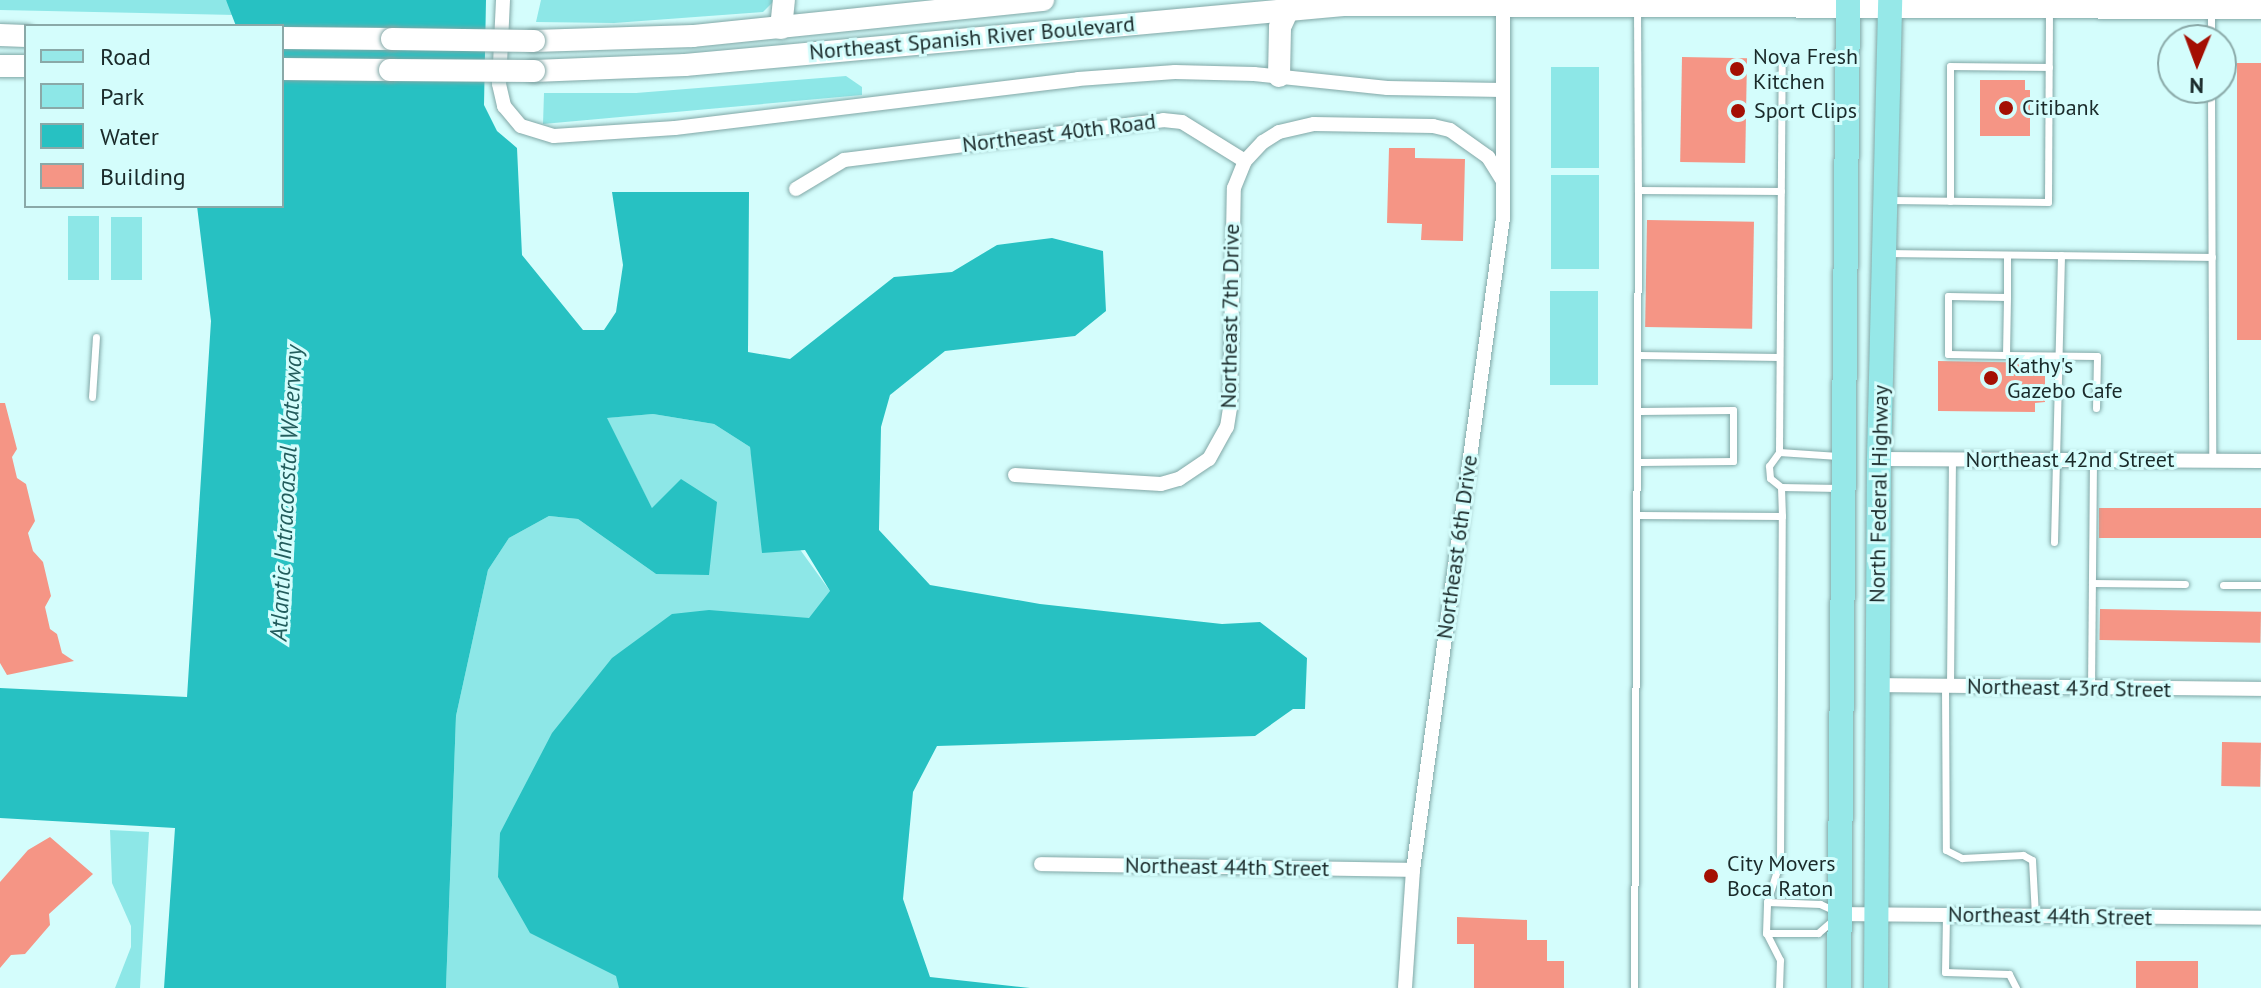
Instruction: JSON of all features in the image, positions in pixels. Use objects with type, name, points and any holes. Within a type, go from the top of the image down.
[{"type":"main road","points":[[781,28],[784,0]]},
{"type":"main road","name":"Northeast Spanish River Boulevard","points":[[284,38],[657,39],[1043,0]]},
{"type":"main road","points":[[1130,23],[1240,0]]},
{"type":"main road","name":"Northeast Spanish River Boulevard","points":[[284,69],[534,71],[685,65],[1130,23],[1289,4],[1637,7],[1890,3],[2261,8]]},
{"type":"main road","name":"North Federal Highway","points":[[1876,988],[1879,459],[1890,3]]},
{"type":"main road","points":[[1279,76],[1289,4]]},
{"type":"main road","name":"North Federal Highway","points":[[1839,988],[1848,4]]},
{"type":"main road","points":[[0,35],[24,36]]},
{"type":"main road","points":[[0,66],[24,66]]},
{"type":"main road","points":[[1844,392],[1865,446],[1879,459]]},
{"type":"main road","points":[[1844,457],[1867,481],[1879,522]]},
{"type":"street","points":[[503,0],[499,84],[504,106],[521,126],[554,136],[688,126],[1113,76],[1279,76],[1387,88],[1502,90]]},
{"type":"street","name":"Northeast 6th Drive","points":[[1405,988],[1413,870],[1503,218],[1503,6]]},
{"type":"street","name":"Northeast 40th Road","points":[[796,189],[844,160],[1163,120],[1182,122],[1245,161]]},
{"type":"street","points":[[1245,161],[1263,142],[1296,126],[1450,130],[1488,157],[1503,181]]},
{"type":"street","name":"Northeast 7th Drive","points":[[1015,475],[1161,484],[1195,471],[1209,459],[1227,427],[1230,408],[1232,205],[1245,161]]},
{"type":"street","name":"Northeast 42nd Street","points":[[1879,459],[2261,461]]},
{"type":"street","name":"Northeast 43rd Street","points":[[1878,685],[2091,690],[2261,689]]},
{"type":"street","name":"Northeast 44th Street","points":[[1041,864],[1413,870]]},
{"type":"street","name":"Northeast 44th Street","points":[[1840,914],[2261,918]]},
{"type":"lane","points":[[1887,200],[2048,202],[2049,6]]},
{"type":"lane","points":[[1634,988],[1640,462],[1637,7]]},
{"type":"lane","points":[[2211,8],[2211,24]]},
{"type":"lane","points":[[1779,988],[1780,960],[1766,933],[1767,902],[1780,861],[1782,516],[1781,487],[1768,472],[1779,452],[1782,62]]},
{"type":"lane","points":[[1950,201],[1950,66],[2049,67]]},
{"type":"lane","points":[[2211,104],[2212,461]]},
{"type":"lane","points":[[1638,190],[1781,191]]},
{"type":"lane","points":[[1885,253],[2212,257]]},
{"type":"lane","points":[[2006,355],[2007,255]]},
{"type":"lane","points":[[2054,542],[2061,255]]},
{"type":"lane","points":[[2007,297],[1948,296],[1948,354],[2097,356],[2096,408]]},
{"type":"lane","points":[[92,397],[96,337]]},
{"type":"lane","points":[[1639,355],[1779,357]]},
{"type":"lane","points":[[1640,411],[1733,410],[1733,461],[1640,462]]},
{"type":"lane","points":[[1779,452],[1844,457]]},
{"type":"lane","points":[[1953,459],[1946,850],[1962,858],[2023,855],[2032,860],[2035,916]]},
{"type":"lane","points":[[2091,690],[2093,460]]},
{"type":"lane","points":[[1781,487],[1843,488]]},
{"type":"lane","points":[[1639,515],[1782,516]]},
{"type":"lane","points":[[2092,583],[2185,584]]},
{"type":"lane","points":[[2223,585],[2261,585]]},
{"type":"lane","points":[[1766,933],[1818,933],[1840,914],[1820,904],[1767,902]]},
{"type":"lane","points":[[1946,915],[1945,972],[2009,974],[2016,988]]},
{"type":"green space","points":[[0,0],[226,0],[236,15],[0,10]]},
{"type":"green space","points":[[541,0],[775,0],[763,12],[614,23],[536,22]]},
{"type":"green space","points":[[1551,67],[1599,67],[1599,168],[1551,168]]},
{"type":"green space","points":[[846,76],[862,87],[862,95],[543,124],[544,93],[636,93]]},
{"type":"green space","points":[[1551,175],[1599,175],[1599,269],[1551,269]]},
{"type":"green space","points":[[68,216],[99,216],[99,280],[68,280]]},
{"type":"green space","points":[[111,217],[142,217],[142,280],[111,280]]},
{"type":"green space","points":[[1550,291],[1598,291],[1598,385],[1550,385]]},
{"type":"green space","points":[[653,414],[714,424],[750,447],[757,490],[830,591],[851,988],[446,988],[456,716],[488,570],[509,538],[549,516],[578,519],[656,574],[652,508],[606,418]]},
{"type":"green space","points":[[110,830],[149,832],[140,988],[115,988],[131,947],[131,926],[112,883]]},
{"type":"water","name":"Atlantic Intracoastal Waterway","points":[[226,0],[486,0],[484,105],[497,131],[517,148],[522,255],[583,330],[604,330],[616,312],[623,265],[612,192],[749,192],[748,352],[790,359],[894,277],[952,272],[997,245],[1052,238],[1103,251],[1106,311],[1075,336],[945,351],[890,395],[881,427],[879,530],[930,585],[1040,604],[1222,624],[1260,622],[1307,658],[1305,709],[1293,709],[1255,736],[937,746],[913,792],[903,899],[930,977],[1030,988],[619,988],[616,976],[530,933],[498,877],[500,833],[552,733],[612,658],[672,614],[709,610],[809,618],[830,591],[805,550],[762,553],[750,447],[714,424],[653,414],[607,418],[652,508],[681,479],[717,502],[709,575],[656,574],[578,519],[549,516],[509,538],[488,570],[456,716],[446,988],[164,988],[175,828],[0,818],[0,688],[187,697],[211,321],[197,208],[284,208],[284,24],[235,24]]},
{"type":"building","points":[[1682,57],[1747,58],[1745,163],[1680,162]]},
{"type":"building","points":[[2237,63],[2261,63],[2261,340],[2237,340]]},
{"type":"building","name":"Citibank","points":[[1980,80],[2025,80],[2025,90],[2030,90],[2030,136],[1980,136]]},
{"type":"building","points":[[1389,148],[1415,148],[1415,158],[1465,159],[1463,241],[1421,240],[1422,224],[1387,223]]},
{"type":"building","points":[[1647,220],[1754,222],[1752,329],[1645,327]]},
{"type":"building","name":"Kathy's Gazebo Cafe","points":[[1938,361],[2045,363],[2045,402],[2035,403],[2035,412],[1938,411]]},
{"type":"building","points":[[0,403],[5,403],[17,449],[12,457],[17,478],[26,484],[35,521],[28,533],[33,551],[43,562],[51,596],[45,607],[50,629],[57,634],[62,653],[74,661],[7,675],[0,663]]},
{"type":"building","points":[[2099,508],[2261,508],[2261,538],[2099,538]]},
{"type":"building","points":[[2100,609],[2261,612],[2260,643],[2099,640]]},
{"type":"building","points":[[2222,742],[2261,743],[2260,787],[2221,786]]},
{"type":"building","points":[[50,837],[93,874],[49,914],[50,925],[25,954],[11,955],[0,968],[0,882],[28,850]]},
{"type":"building","points":[[1457,917],[1527,920],[1527,940],[1547,940],[1547,961],[1564,961],[1564,988],[1474,988],[1474,944],[1457,944]]},
{"type":"building","points":[[2136,961],[2198,961],[2198,988],[2136,988]]},
{"type":"place","name":"Nova Fresh Kitchen","points":[[1737,69]]},
{"type":"place","name":"Citibank","points":[[2006,108]]},
{"type":"place","name":"Sport Clips","points":[[1738,111]]},
{"type":"place","name":"Kathy's Gazebo Cafe","points":[[1991,378]]},
{"type":"place","name":"City Movers Boca Raton","points":[[1711,876]]}]
